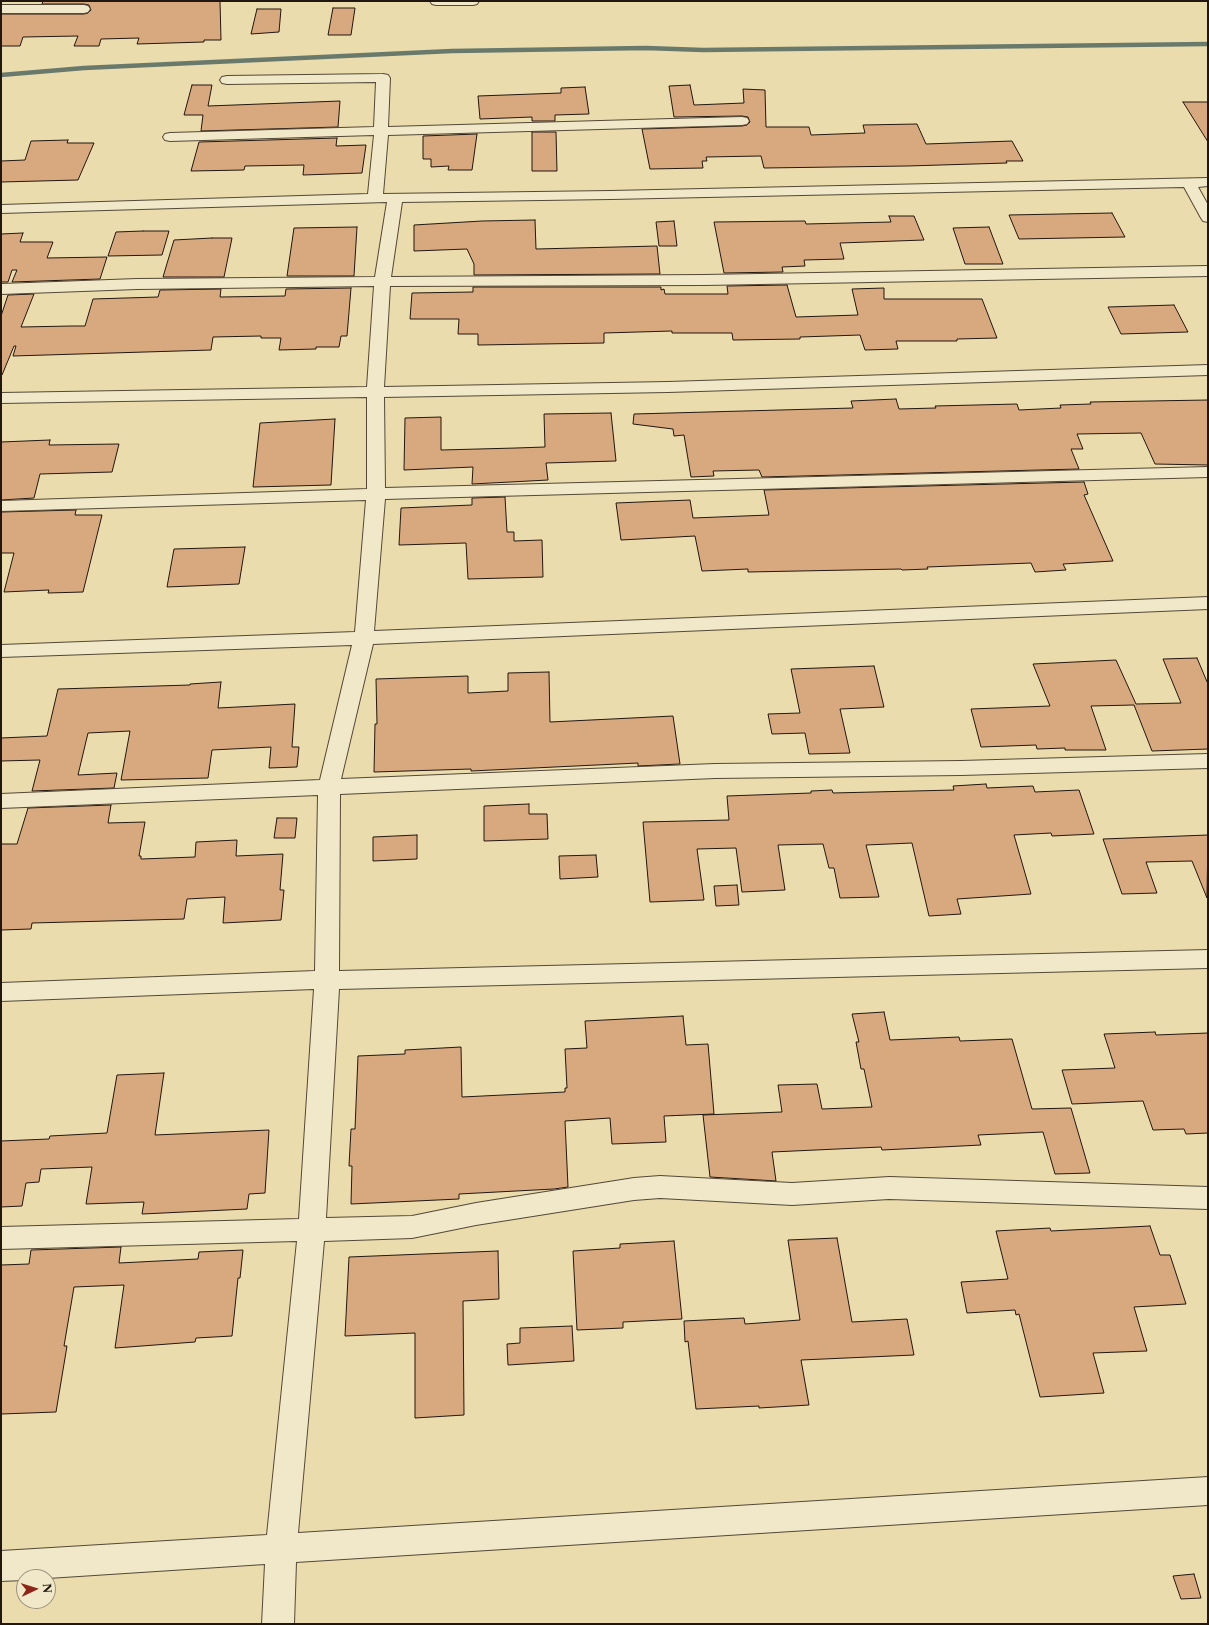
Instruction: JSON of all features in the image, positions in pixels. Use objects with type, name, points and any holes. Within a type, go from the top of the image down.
[{"type":"street","points":[[436,1],[473,1]]},
{"type":"street","points":[[1,9],[84,8]]},
{"type":"street","points":[[226,80],[383,78],[381,131],[375,198]]},
{"type":"street","points":[[170,137],[742,121]]},
{"type":"street","points":[[1,209],[394,197],[1208,182]]},
{"type":"street","points":[[1188,183],[1208,218]]},
{"type":"street","points":[[278,1624],[281,1548],[312,1229],[327,980],[329,786],[364,638],[376,494],[375,392],[382,282],[394,197]]},
{"type":"street","points":[[1,289],[137,284],[704,280],[1208,271]]},
{"type":"street","points":[[1,398],[668,387],[1208,370]]},
{"type":"street","points":[[1,506],[376,494],[1208,472]]},
{"type":"street","points":[[1,651],[364,638],[1208,603]]},
{"type":"street","points":[[1,801],[329,786],[715,771],[961,768],[1208,761]]},
{"type":"street","points":[[1,992],[327,980],[1208,959]]},
{"type":"street","points":[[1,1238],[412,1227],[484,1213],[634,1189],[660,1187],[792,1194],[889,1188],[1208,1198]]},
{"type":"street","points":[[1,1566],[1208,1491]]},
{"type":"building","points":[[43,1],[220,1],[221,40],[137,44],[139,38],[101,39],[99,46],[74,46],[78,36],[23,37],[20,46],[1,46],[1,14],[84,14],[91,10],[89,5],[84,4],[42,4]]},
{"type":"building","points":[[333,8],[355,8],[351,35],[328,35]]},
{"type":"building","points":[[257,9],[281,9],[279,32],[251,34]]},
{"type":"building","points":[[192,85],[212,85],[208,106],[340,101],[338,127],[201,131],[203,115],[184,115]]},
{"type":"building","points":[[690,85],[694,105],[744,103],[743,89],[765,90],[766,127],[809,127],[811,135],[865,133],[863,125],[917,124],[926,144],[1012,141],[1023,161],[1006,161],[1007,163],[907,166],[764,168],[761,156],[706,157],[707,161],[702,161],[703,168],[650,169],[642,129],[742,126],[747,125],[750,122],[748,117],[742,116],[674,117],[669,86]]},
{"type":"building","points":[[585,87],[589,114],[555,115],[555,121],[532,121],[532,117],[480,119],[478,96],[561,93],[561,88]]},
{"type":"building","points":[[1183,102],[1208,102],[1208,142]]},
{"type":"building","points":[[532,132],[556,132],[557,171],[532,171]]},
{"type":"building","points":[[477,134],[472,170],[448,170],[449,166],[431,167],[431,159],[423,159],[423,136]]},
{"type":"building","points":[[337,138],[336,146],[366,145],[362,173],[303,175],[304,165],[245,166],[244,170],[191,171],[199,142]]},
{"type":"building","points":[[68,140],[67,143],[94,143],[78,180],[1,182],[1,161],[25,160],[31,141]]},
{"type":"building","points":[[1112,213],[1125,237],[1019,239],[1009,215]]},
{"type":"building","points":[[889,216],[914,216],[924,240],[840,243],[844,259],[804,260],[805,266],[782,267],[783,272],[724,273],[714,222],[805,221],[806,224],[891,222]]},
{"type":"building","points":[[535,220],[536,249],[657,246],[660,274],[474,275],[474,264],[467,249],[414,251],[414,225]]},
{"type":"building","points":[[674,221],[677,246],[659,246],[656,222]]},
{"type":"building","points":[[357,227],[354,276],[287,276],[294,228]]},
{"type":"building","points":[[989,227],[1003,264],[965,264],[953,228]]},
{"type":"building","points":[[169,231],[162,255],[108,256],[116,232]]},
{"type":"building","points":[[23,233],[20,242],[53,242],[47,258],[107,257],[100,279],[12,282],[17,270],[12,270],[8,282],[1,282],[1,234]]},
{"type":"building","points":[[232,238],[224,277],[163,277],[174,240]]},
{"type":"building","points":[[787,285],[796,317],[858,315],[852,289],[884,288],[884,299],[982,299],[997,338],[957,339],[957,341],[896,341],[898,349],[865,350],[860,335],[800,337],[800,339],[733,340],[732,333],[672,333],[672,331],[604,333],[604,343],[478,345],[478,334],[458,334],[459,319],[410,319],[412,293],[473,292],[473,287],[661,287],[661,290],[664,289],[665,294],[728,294],[727,286]]},
{"type":"building","points":[[351,288],[347,336],[341,336],[339,347],[279,350],[281,338],[261,338],[261,336],[213,337],[211,350],[13,356],[16,346],[14,346],[1,375],[1,316],[8,295],[34,294],[21,327],[85,326],[93,299],[158,297],[160,290],[221,289],[220,297],[285,296],[286,289]]},
{"type":"building","points":[[1174,305],[1188,332],[1121,334],[1108,307]]},
{"type":"building","points":[[896,399],[899,409],[936,408],[935,406],[1017,404],[1019,410],[1061,408],[1060,405],[1091,404],[1090,402],[1208,400],[1208,465],[1155,464],[1141,433],[1077,434],[1083,449],[1071,449],[1079,469],[762,477],[759,470],[713,471],[714,476],[691,477],[684,435],[674,436],[673,429],[633,424],[634,414],[853,408],[851,401]]},
{"type":"building","points":[[611,413],[616,461],[546,463],[548,480],[472,484],[473,467],[404,470],[405,418],[441,417],[441,450],[545,447],[544,414]]},
{"type":"building","points":[[335,419],[331,485],[253,487],[260,423]]},
{"type":"building","points":[[50,440],[49,445],[119,444],[112,472],[40,474],[34,498],[1,500],[1,442]]},
{"type":"building","points":[[1084,482],[1088,494],[1084,495],[1113,561],[1063,564],[1066,570],[1035,572],[1031,563],[927,567],[928,569],[902,570],[748,572],[748,569],[702,571],[695,536],[621,540],[616,503],[690,500],[693,518],[769,515],[764,490]]},
{"type":"building","points":[[505,497],[507,532],[514,532],[514,541],[542,540],[543,577],[468,579],[466,543],[399,545],[401,508],[472,505],[472,498]]},
{"type":"building","points":[[76,510],[75,515],[102,515],[83,592],[48,593],[49,590],[4,592],[14,553],[1,553],[1,512]]},
{"type":"building","points":[[245,547],[239,584],[167,587],[174,549]]},
{"type":"building","points":[[1197,658],[1208,684],[1208,749],[1152,751],[1134,705],[1091,706],[1106,750],[1065,750],[1065,748],[1037,749],[1036,745],[981,747],[971,709],[1050,706],[1033,664],[1116,660],[1136,704],[1181,703],[1163,659]]},
{"type":"building","points":[[874,666],[884,707],[840,709],[850,753],[809,754],[805,733],[772,734],[768,714],[800,713],[791,669]]},
{"type":"building","points":[[549,672],[550,722],[673,716],[680,764],[638,766],[638,763],[471,771],[471,769],[374,772],[375,724],[377,724],[376,679],[468,676],[468,693],[508,691],[508,673]]},
{"type":"building","points":[[221,682],[218,708],[295,704],[292,747],[299,747],[297,767],[269,768],[271,747],[212,750],[208,778],[121,780],[130,731],[88,733],[78,775],[117,773],[114,788],[32,791],[40,760],[1,761],[1,738],[47,736],[58,689],[190,685]]},
{"type":"building","points":[[986,784],[987,788],[1033,786],[1035,792],[1079,790],[1094,834],[1052,836],[1051,833],[1014,835],[1031,894],[957,899],[961,914],[929,916],[912,843],[866,845],[879,897],[840,898],[834,868],[829,868],[823,844],[778,845],[785,890],[742,892],[736,848],[697,849],[704,900],[650,902],[643,822],[729,820],[727,796],[811,793],[811,791],[832,790],[833,793],[954,790],[953,786]]},
{"type":"building","points":[[529,804],[529,814],[547,814],[548,839],[484,841],[484,806]]},
{"type":"building","points":[[111,805],[108,823],[145,822],[139,856],[141,856],[141,859],[195,857],[196,842],[237,840],[236,856],[283,854],[280,890],[284,890],[281,920],[223,923],[225,897],[187,899],[184,919],[32,923],[31,929],[1,930],[1,844],[17,844],[28,808]]},
{"type":"building","points":[[277,818],[297,818],[295,838],[274,838]]},
{"type":"building","points":[[417,835],[417,859],[373,861],[373,837]]},
{"type":"building","points":[[1208,835],[1207,898],[1192,861],[1146,862],[1157,893],[1122,894],[1103,839]]},
{"type":"building","points":[[596,855],[598,877],[560,879],[559,856]]},
{"type":"building","points":[[737,885],[739,905],[716,906],[714,886]]},
{"type":"building","points":[[884,1012],[890,1040],[959,1037],[960,1041],[1012,1039],[1032,1109],[1071,1108],[1090,1173],[1055,1174],[1043,1132],[978,1135],[981,1145],[882,1150],[881,1147],[772,1152],[776,1181],[710,1177],[703,1115],[782,1112],[778,1085],[817,1084],[822,1109],[872,1107],[864,1069],[861,1069],[856,1042],[859,1042],[852,1014]]},
{"type":"building","points":[[683,1016],[686,1045],[708,1044],[714,1114],[664,1116],[666,1142],[612,1144],[610,1118],[565,1121],[568,1187],[459,1194],[459,1199],[351,1204],[352,1166],[349,1166],[351,1129],[355,1129],[358,1056],[405,1054],[405,1050],[461,1047],[462,1097],[565,1092],[565,1088],[567,1088],[565,1049],[587,1048],[585,1021]]},
{"type":"building","points":[[1155,1032],[1156,1035],[1208,1033],[1208,1133],[1186,1134],[1184,1129],[1153,1130],[1143,1101],[1072,1104],[1062,1070],[1115,1068],[1104,1034]]},
{"type":"building","points":[[164,1073],[155,1135],[269,1130],[265,1193],[249,1194],[247,1209],[142,1214],[144,1202],[86,1204],[92,1167],[41,1169],[39,1182],[26,1183],[22,1206],[1,1207],[1,1141],[49,1139],[50,1136],[107,1133],[117,1075]]},
{"type":"building","points":[[1150,1226],[1160,1255],[1170,1255],[1186,1304],[1134,1307],[1147,1351],[1093,1353],[1104,1393],[1040,1397],[1019,1314],[1016,1315],[1015,1310],[967,1313],[961,1282],[1008,1279],[996,1231],[1050,1228],[1051,1231]]},
{"type":"building","points":[[837,1238],[852,1322],[907,1319],[914,1355],[801,1360],[809,1405],[759,1408],[759,1406],[696,1409],[688,1341],[685,1342],[684,1321],[744,1318],[745,1324],[800,1320],[788,1240]]},
{"type":"building","points":[[674,1241],[682,1319],[623,1322],[623,1328],[577,1330],[573,1251],[620,1248],[620,1244]]},
{"type":"building","points":[[121,1247],[119,1263],[198,1259],[199,1252],[243,1250],[240,1278],[238,1278],[232,1336],[196,1338],[195,1342],[115,1348],[124,1285],[74,1287],[64,1346],[67,1346],[56,1412],[1,1414],[1,1265],[29,1264],[31,1250]]},
{"type":"building","points":[[498,1251],[499,1299],[463,1301],[464,1415],[415,1418],[415,1333],[345,1336],[349,1257]]},
{"type":"building","points":[[572,1326],[574,1361],[508,1365],[507,1344],[520,1343],[520,1328]]},
{"type":"building","points":[[1194,1574],[1201,1598],[1181,1599],[1173,1576]]},
{"type":"waterway","points":[[1,75],[84,68],[452,51],[646,48],[703,50],[1208,44]]}]
